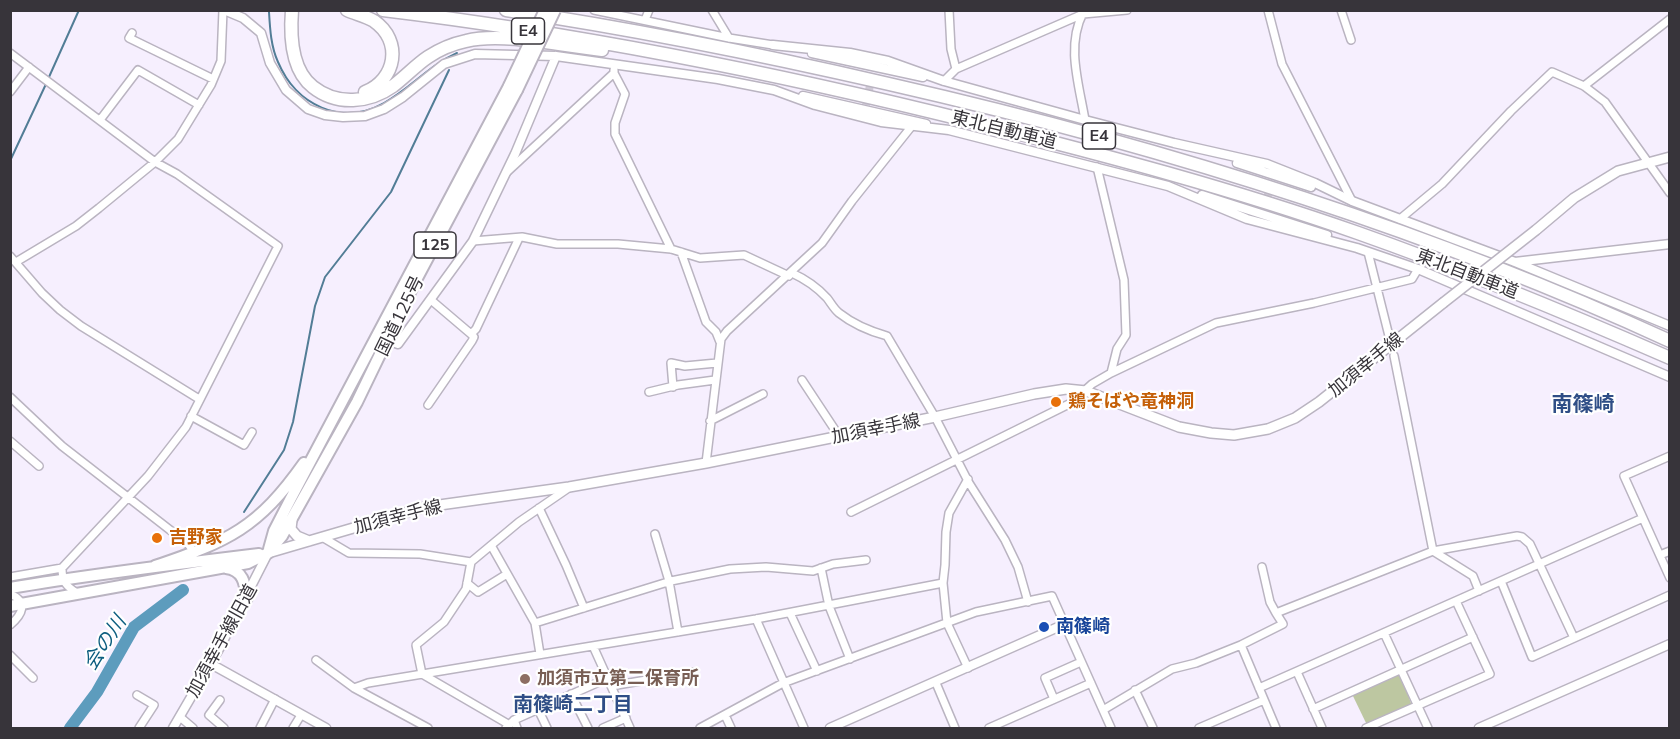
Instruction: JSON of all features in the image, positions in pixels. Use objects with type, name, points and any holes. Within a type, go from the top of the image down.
[{"type":"highway","points":[[292,10],[291,36],[295,57],[305,73],[327,88],[343,94],[361,93],[376,87],[388,75],[392,67],[393,55],[387,32],[374,21],[347,10]]},
{"type":"highway","points":[[300,10],[298,38],[309,84],[327,96],[344,100],[363,99],[384,92],[426,58],[445,47],[466,40],[506,39],[576,48],[672,56]]},
{"type":"highway","name":"東北自動車道","points":[[383,10],[547,33],[829,87],[1106,155],[1223,189],[1357,232],[1459,270],[1670,358]]},
{"type":"highway","name":"東北自動車道","points":[[506,10],[633,31],[833,71],[1017,114],[1116,140],[1340,210],[1462,253],[1600,309],[1670,341]]},
{"type":"highway","name":"国道125号","points":[[268,553],[293,518],[357,402],[513,88],[545,10]]},
{"type":"highway","name":"国道125号","points":[[268,553],[274,531],[376,334],[555,10]]},
{"type":"highway","points":[[156,566],[224,540],[265,511],[304,462],[376,334]]},
{"type":"highway","points":[[10,588],[62,574],[203,562],[268,553]]},
{"type":"highway","points":[[16,605],[248,563],[268,553]]},
{"type":"highway","points":[[220,568],[231,568],[241,575],[247,598]]},
{"type":"main road","points":[[1647,162],[1670,157]]},
{"type":"main road","name":"加須幸手線","points":[[268,553],[425,507],[569,487],[706,463],[1066,389],[1086,391],[1179,427],[1211,434],[1234,435],[1268,429],[1295,418],[1319,402],[1574,198],[1618,171],[1647,162]]},
{"type":"main road","points":[[293,518],[291,529],[294,534],[309,541]]},
{"type":"street","points":[[199,399],[81,326],[42,293],[13,259],[76,226],[155,162],[178,138],[199,105],[221,60],[224,10],[243,18],[261,33],[270,63],[286,90],[308,110],[325,115],[365,116],[384,109],[403,97],[444,64],[475,54],[556,56],[718,79],[865,107],[914,124]]},
{"type":"street","points":[[594,10],[729,38],[826,50],[888,61],[944,81],[1085,120],[1267,164],[1352,201]]},
{"type":"street","points":[[645,20],[649,10]]},
{"type":"street","points":[[712,10],[729,38]]},
{"type":"street","points":[[949,10],[951,50],[956,69]]},
{"type":"street","points":[[944,81],[956,69],[1083,12],[1127,10]]},
{"type":"street","points":[[1268,10],[1281,64],[1352,201]]},
{"type":"street","points":[[1341,10],[1351,40]]},
{"type":"street","points":[[1083,12],[1078,22],[1073,47],[1085,120]]},
{"type":"street","points":[[1584,86],[1670,19]]},
{"type":"street","points":[[132,33],[129,38],[213,79]]},
{"type":"street","points":[[788,47],[874,69],[944,81]]},
{"type":"street","points":[[10,53],[155,162],[177,174],[278,246],[186,427],[148,476],[127,497],[62,574],[10,578]]},
{"type":"street","points":[[387,340],[398,344],[473,241],[506,174],[556,56]]},
{"type":"street","points":[[506,174],[614,73],[616,63]]},
{"type":"street","points":[[10,92],[29,67]]},
{"type":"street","points":[[100,120],[138,70],[199,105]]},
{"type":"street","points":[[1400,219],[1442,184],[1511,111],[1552,72],[1584,86],[1605,102],[1670,193]]},
{"type":"street","points":[[614,73],[625,94],[615,123],[615,134],[671,249]]},
{"type":"street","points":[[774,90],[823,107],[881,122],[914,124],[949,130],[1262,212],[1418,269],[1670,377]]},
{"type":"street","points":[[706,463],[720,342],[727,331],[822,243],[852,201],[914,124]]},
{"type":"street","points":[[1206,151],[1352,201],[1515,262],[1670,326]]},
{"type":"street","points":[[1097,167],[1124,280],[1126,335],[1117,349],[1111,373]]},
{"type":"street","points":[[1168,186],[1247,219],[1358,248]]},
{"type":"street","points":[[473,241],[519,238],[557,244],[618,244],[671,249],[700,258],[744,255],[811,283],[846,318],[867,330],[887,336],[1005,540],[1018,567],[1028,602]]},
{"type":"street","points":[[471,334],[476,329],[519,238]]},
{"type":"street","points":[[1515,262],[1670,244]]},
{"type":"street","points":[[681,252],[706,322],[716,332],[720,342]]},
{"type":"street","points":[[1368,252],[1390,340]]},
{"type":"street","points":[[851,512],[1071,403],[1092,384],[1111,373],[1216,323],[1314,303],[1413,279],[1418,269]]},
{"type":"street","points":[[428,405],[474,337],[431,300]]},
{"type":"street","points":[[1394,356],[1433,551],[1473,576],[1479,591]]},
{"type":"street","points":[[673,387],[671,363],[685,366],[717,363]]},
{"type":"street","points":[[649,392],[715,380]]},
{"type":"street","points":[[802,380],[839,436]]},
{"type":"street","points":[[710,421],[763,394]]},
{"type":"street","points":[[10,397],[62,446],[188,544],[195,553]]},
{"type":"street","points":[[191,416],[244,445],[252,432]]},
{"type":"street","points":[[10,441],[39,466]]},
{"type":"street","points":[[1670,456],[1624,476],[1670,578]]},
{"type":"street","points":[[968,479],[949,513],[943,583],[947,623],[968,668]]},
{"type":"street","points":[[517,729],[422,674],[416,645],[444,622],[466,589],[471,562],[538,508],[569,487]]},
{"type":"street","points":[[538,508],[584,608]]},
{"type":"street","points":[[1259,688],[1643,518]]},
{"type":"street","points":[[655,534],[669,581],[678,632]]},
{"type":"street","points":[[1276,613],[1433,551],[1517,536],[1530,544],[1574,638]]},
{"type":"street","points":[[322,537],[349,553],[420,554],[471,562]]},
{"type":"street","points":[[492,547],[535,623],[540,654]]},
{"type":"street","points":[[1660,555],[1670,551]]},
{"type":"street","name":"加須幸手線旧道","points":[[173,729],[247,598],[268,553]]},
{"type":"street","points":[[535,623],[669,581],[730,569],[766,567],[813,570],[833,564],[866,560]]},
{"type":"street","points":[[1102,710],[1172,669],[1196,663],[1241,645],[1283,624],[1270,603],[1262,567]]},
{"type":"street","points":[[821,568],[829,606],[850,659]]},
{"type":"street","points":[[62,574],[65,584],[78,594]]},
{"type":"street","points":[[467,583],[478,592],[507,574]]},
{"type":"street","points":[[1501,581],[1532,657],[1670,595]]},
{"type":"street","points":[[354,688],[368,683],[790,613],[943,583]]},
{"type":"street","points":[[10,594],[14,595],[20,616],[10,625]]},
{"type":"street","points":[[700,729],[783,683],[976,612],[1052,596],[1111,729]]},
{"type":"street","points":[[1366,729],[1490,674],[1456,601]]},
{"type":"street","points":[[790,613],[817,671]]},
{"type":"street","points":[[756,619],[804,729]]},
{"type":"street","points":[[830,729],[1065,624]]},
{"type":"street","points":[[1384,633],[1428,729]]},
{"type":"street","points":[[1313,709],[1473,637]]},
{"type":"street","points":[[1479,729],[1670,644]]},
{"type":"street","points":[[1241,645],[1276,729]]},
{"type":"street","points":[[593,646],[630,729]]},
{"type":"street","points":[[10,655],[33,678]]},
{"type":"street","points":[[316,660],[354,688],[417,726],[428,729]]},
{"type":"street","points":[[1054,699],[1045,678],[1081,662]]},
{"type":"street","points":[[211,664],[326,729]]},
{"type":"street","points":[[611,686],[694,672]]},
{"type":"street","points":[[1297,672],[1322,729]]},
{"type":"street","points":[[509,724],[608,678]]},
{"type":"street","points":[[936,683],[955,729]]},
{"type":"street","points":[[989,729],[1091,683]]},
{"type":"street","points":[[1135,690],[1153,729]]},
{"type":"street","points":[[571,694],[588,729]]},
{"type":"street","points":[[137,695],[154,705],[139,729]]},
{"type":"street","points":[[260,729],[275,699]]},
{"type":"street","points":[[220,700],[209,715],[224,729]]},
{"type":"street","points":[[1199,729],[1264,700]]},
{"type":"street","points":[[538,709],[548,729]]},
{"type":"street","points":[[293,729],[301,715]]},
{"type":"street","points":[[724,715],[731,729]]},
{"type":"street","points":[[180,717],[193,729]]},
{"type":"street","points":[[603,729],[626,718]]},
{"type":"green space","points":[[1397,674],[1401,675],[1412,706],[1367,725],[1352,694]]},
{"type":"waterway","points":[[49,77],[79,10]]},
{"type":"waterway","points":[[269,12],[274,50],[286,77],[308,100],[322,108],[336,112],[352,113],[368,110],[384,103],[437,64],[457,53]]},
{"type":"waterway","points":[[244,512],[284,450],[293,422],[315,306],[325,277],[391,192],[449,70]]},
{"type":"waterway","points":[[10,161],[46,84]]},
{"type":"waterway","name":"会の川","points":[[70,728],[97,692],[134,627],[183,590]]},
{"type":"tunnel","points":[[866,105],[873,71]]},
{"type":"tunnel","points":[[1262,211],[1274,178]]},
{"type":"place","name":"鶏そばや竜神洞","points":[[1056,402]]},
{"type":"place","name":"吉野家","points":[[157,538]]},
{"type":"place","name":"南篠崎","points":[[1044,627]]},
{"type":"place","name":"加須市立第二保育所","points":[[525,679]]},
{"type":"district","name":"南篠崎","points":[[1583,405]]},
{"type":"district","name":"南篠崎二丁目","points":[[573,705]]}]
